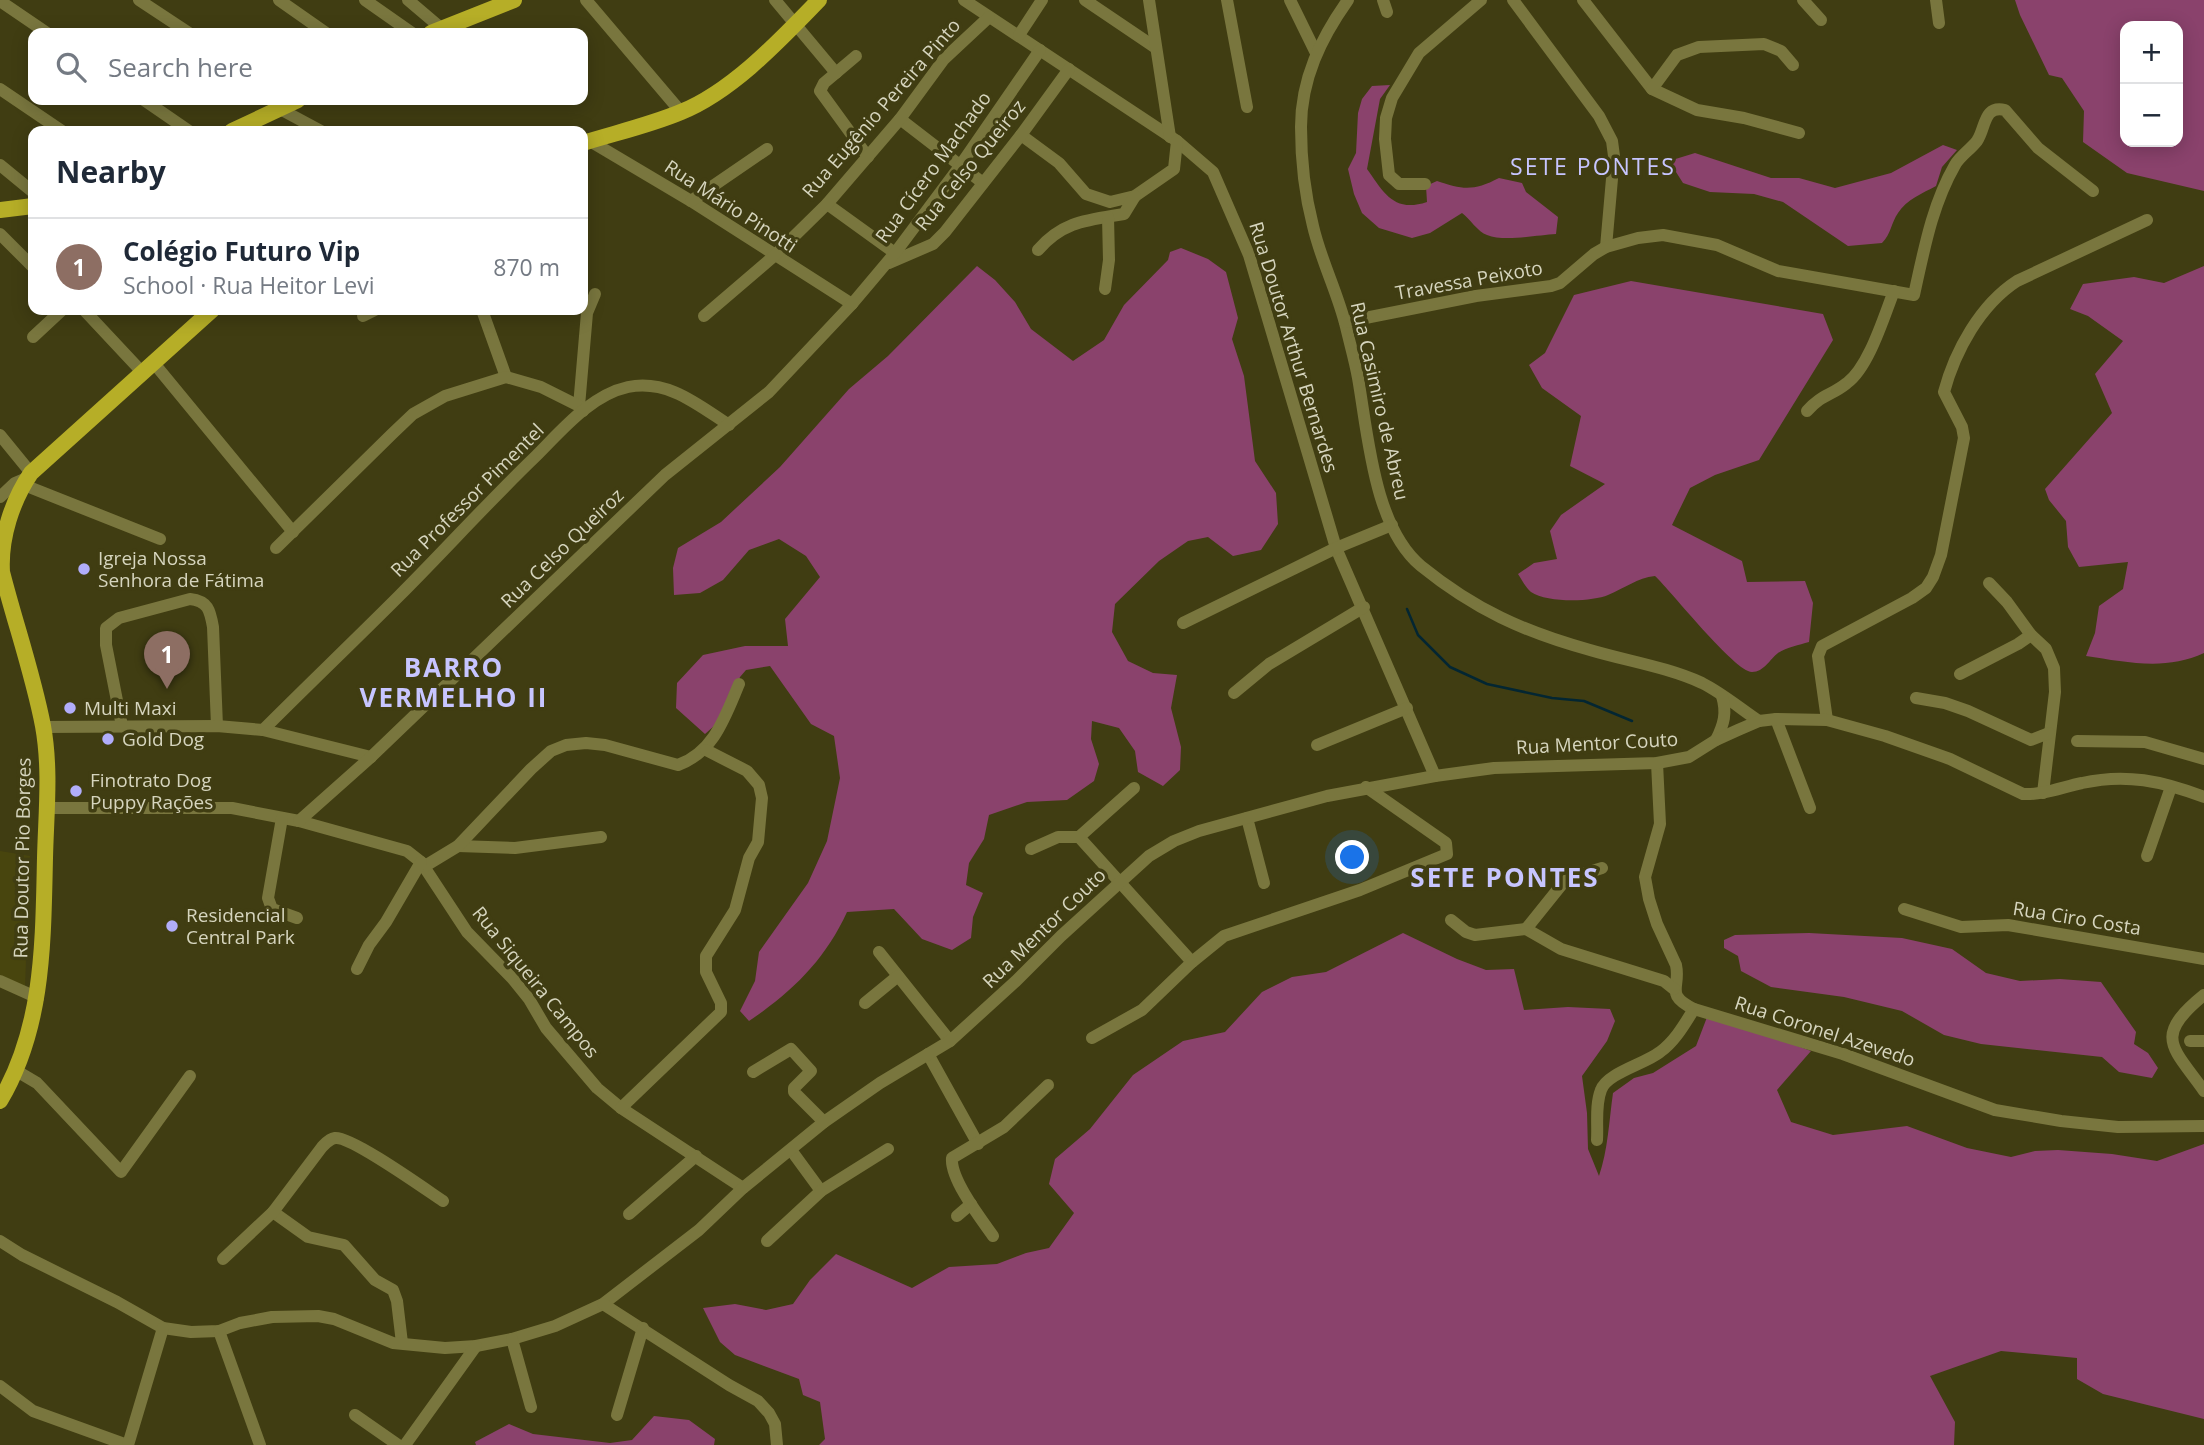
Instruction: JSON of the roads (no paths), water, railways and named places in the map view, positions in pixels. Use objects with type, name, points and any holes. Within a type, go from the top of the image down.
[{"type":"main road","points":[[441,28],[514,0]]},
{"type":"main road","points":[[588,141],[681,112],[703,101],[728,83],[819,0]]},
{"type":"main road","points":[[242,126],[286,105]]},
{"type":"main road","points":[[0,210],[28,207]]},
{"type":"main road","points":[[28,479],[206,315]]},
{"type":"main road","name":"Rua Doutor Pio Borges","points":[[0,1101],[15,1070],[38,998],[44,937],[48,773],[43,727],[1,571],[5,536],[17,497],[28,479]]},
{"type":"street","points":[[139,0],[181,28]]},
{"type":"street","points":[[279,0],[319,28]]},
{"type":"street","points":[[365,0],[405,28]]},
{"type":"street","points":[[408,0],[434,28]]},
{"type":"street","points":[[586,0],[681,112]]},
{"type":"street","points":[[775,0],[836,73]]},
{"type":"street","name":"Rua Doutor Arthur Bernardes","points":[[964,0],[1174,139],[1213,172],[1249,255],[1336,548],[1364,607],[1435,776]]},
{"type":"street","points":[[1019,34],[1042,0]]},
{"type":"street","points":[[1085,0],[1156,48]]},
{"type":"street","points":[[1021,135],[1059,163],[1086,194],[1110,202],[1135,196],[1174,169],[1174,139],[1149,0]]},
{"type":"street","points":[[1227,0],[1247,107]]},
{"type":"street","points":[[1290,0],[1316,53]]},
{"type":"street","name":"Rua Casimiro de Abreu","points":[[1348,0],[1329,26],[1316,53],[1305,93],[1301,125],[1313,226],[1345,322],[1358,375],[1376,484],[1392,525],[1419,564],[1469,601],[1512,625],[1589,650],[1676,673],[1703,684],[1759,721]]},
{"type":"street","points":[[1425,184],[1399,184],[1389,175],[1385,139],[1386,118],[1392,98],[1419,53],[1481,0]]},
{"type":"street","points":[[1513,0],[1599,116],[1612,141],[1614,156],[1606,247]]},
{"type":"street","points":[[1583,0],[1651,89],[1697,110],[1744,118],[1799,133]]},
{"type":"street","points":[[1803,0],[1821,20]]},
{"type":"street","points":[[1936,0],[1939,23]]},
{"type":"street","points":[[0,1],[40,28]]},
{"type":"street","name":"Rua Eugênio Pereira Pinto","points":[[704,316],[774,256],[827,204],[900,119],[944,59],[989,17]]},
{"type":"street","points":[[1651,89],[1677,55],[1699,47],[1764,44],[1782,51],[1793,65]]},
{"type":"street","name":"Rua Cícero Machado","points":[[852,304],[895,253],[960,166],[1040,50]]},
{"type":"street","points":[[856,56],[821,87],[821,94],[868,158]]},
{"type":"street","name":"Rua Celso Queiroz","points":[[885,265],[933,244],[945,232],[1069,69]]},
{"type":"street","points":[[0,89],[55,126]]},
{"type":"street","points":[[151,105],[181,126]]},
{"type":"street","points":[[292,105],[315,126]]},
{"type":"street","name":"Travessa Peixoto","points":[[1345,322],[1476,296],[1552,286],[1576,272],[1594,254],[1606,247],[1638,238],[1663,235],[1717,245],[1777,271],[1914,295],[1933,212],[1956,163],[1978,140],[1991,110],[2005,110],[2038,148],[2093,191]]},
{"type":"street","points":[[900,119],[983,183]]},
{"type":"street","name":"Rua Mário Pinotti","points":[[588,143],[691,201],[852,304]]},
{"type":"street","points":[[691,201],[767,149]]},
{"type":"street","points":[[0,165],[28,188]]},
{"type":"street","points":[[1038,250],[1051,234],[1071,224],[1124,214],[1135,196]]},
{"type":"street","points":[[827,204],[895,253]]},
{"type":"street","points":[[1105,289],[1109,260],[1108,217]]},
{"type":"street","points":[[1827,720],[1818,656],[1822,646],[1912,598],[1926,588],[1933,577],[1941,555],[1964,438],[1962,427],[1944,392],[1949,373],[1973,326],[2004,289],[2017,281],[2147,220]]},
{"type":"street","points":[[0,234],[28,262]]},
{"type":"street","points":[[1807,411],[1822,396],[1849,383],[1875,341],[1894,291]]},
{"type":"street","points":[[588,311],[596,294]]},
{"type":"street","name":"Rua Celso Queiroz","points":[[299,821],[371,757],[665,475],[769,392],[852,304]]},
{"type":"street","points":[[33,337],[57,315]]},
{"type":"street","points":[[91,315],[148,367],[293,532]]},
{"type":"street","points":[[484,315],[506,377]]},
{"type":"street","points":[[276,548],[413,414],[445,396],[506,377],[541,387],[581,408],[587,315]]},
{"type":"street","name":"Rua Professor Pimentel","points":[[263,730],[400,595],[581,408],[617,390],[650,385],[667,388],[684,396],[729,425]]},
{"type":"street","points":[[0,435],[28,479],[160,540]]},
{"type":"street","points":[[0,497],[15,483],[28,479]]},
{"type":"street","points":[[1183,623],[1336,548],[1392,525]]},
{"type":"street","points":[[1989,583],[2031,635],[2046,649],[2054,668],[2054,692],[2043,793]]},
{"type":"street","points":[[122,726],[106,645],[106,628],[119,618],[190,599],[200,600],[210,612],[217,726]]},
{"type":"street","points":[[1234,693],[1269,664],[1364,607]]},
{"type":"street","points":[[1960,674],[2031,635]]},
{"type":"street","points":[[357,969],[369,945],[423,864],[458,846],[551,751],[586,743],[605,745],[678,765],[706,750],[725,717],[739,684]]},
{"type":"street","points":[[1716,740],[1725,717],[1726,707],[1722,696]]},
{"type":"street","points":[[1916,698],[1945,703],[1968,711],[2031,740],[2049,733]]},
{"type":"street","points":[[1317,745],[1407,708]]},
{"type":"street","points":[[1776,719],[1810,808]]},
{"type":"street","name":"Rua Mentor Couto","points":[[0,1241],[163,1328],[191,1332],[219,1331],[240,1322],[272,1317],[318,1316],[334,1319],[393,1343],[444,1348],[476,1346],[512,1339],[555,1326],[603,1304],[699,1230],[743,1188],[824,1122],[880,1083],[950,1041],[1149,856],[1174,841],[1199,831],[1366,788],[1435,776],[1494,768],[1657,763],[1689,757],[1716,740],[1759,721],[1776,719],[1827,720],[1885,736],[1950,759],[2014,791],[2035,795],[2082,783],[2122,777],[2204,797]]},
{"type":"street","points":[[43,727],[217,726],[263,730],[371,757]]},
{"type":"street","points":[[2077,741],[2145,742],[2204,759]]},
{"type":"street","points":[[621,1108],[721,1012],[721,1003],[706,972],[706,956],[735,910],[749,858],[758,842],[762,798],[759,785],[747,771],[706,750]]},
{"type":"street","points":[[1657,763],[1660,824],[1645,877],[1657,924],[1678,971],[1674,989]]},
{"type":"street","points":[[2147,856],[2171,787]]},
{"type":"street","points":[[1031,849],[1058,837],[1079,837],[1133,788]]},
{"type":"street","points":[[1092,1038],[1142,1010],[1192,962],[1224,936],[1360,890],[1447,854],[1446,843],[1366,788]]},
{"type":"street","points":[[47,808],[232,807],[299,821],[407,851],[423,864]]},
{"type":"street","points":[[282,818],[268,898],[272,909],[296,918]]},
{"type":"street","points":[[1248,818],[1264,883]]},
{"type":"street","points":[[458,846],[515,848],[601,837]]},
{"type":"street","points":[[1079,837],[1192,962]]},
{"type":"street","name":"Rua Siqueira Campos","points":[[423,864],[467,932],[512,978],[529,999],[545,1028],[597,1088],[621,1108],[743,1188]]},
{"type":"street","points":[[1451,920],[1466,932],[1475,935],[1526,929],[1563,883],[1570,878],[1602,868]]},
{"type":"street","name":"Rua Ciro Costa","points":[[1904,909],[1961,927],[2008,925],[2204,959]]},
{"type":"street","name":"Rua Coronel Azevedo","points":[[1526,929],[1561,949],[1664,981],[1674,989],[1677,999],[1694,1009],[1843,1054],[1995,1111],[2118,1127],[2204,1126]]},
{"type":"street","points":[[879,952],[950,1041]]},
{"type":"street","points":[[865,1003],[898,976]]},
{"type":"street","points":[[0,981],[38,998]]},
{"type":"street","points":[[2204,995],[2178,1019],[2172,1044],[2180,1060],[2204,1091]]},
{"type":"street","points":[[1597,1140],[1599,1097],[1605,1083],[1662,1051],[1676,1038],[1694,1009]]},
{"type":"street","points":[[753,1072],[791,1049],[811,1071],[794,1088],[794,1092],[824,1122]]},
{"type":"street","points":[[928,1054],[978,1144]]},
{"type":"street","points":[[15,1070],[37,1083],[121,1172],[190,1076]]},
{"type":"street","points":[[993,1236],[971,1204],[951,1162],[1019,1115],[1048,1085]]},
{"type":"street","points":[[223,1259],[273,1212],[322,1147],[329,1140],[336,1138],[354,1144],[443,1201]]},
{"type":"street","points":[[767,1241],[821,1191],[888,1149]]},
{"type":"street","points":[[791,1150],[821,1191]]},
{"type":"street","points":[[629,1214],[696,1156]]},
{"type":"street","points":[[957,1216],[971,1204]]},
{"type":"street","points":[[273,1212],[309,1237],[344,1245],[375,1280],[393,1290],[397,1301],[402,1343]]},
{"type":"street","points":[[603,1304],[758,1401],[775,1424],[777,1445]]},
{"type":"street","points":[[0,1386],[33,1411],[128,1445],[163,1328]]},
{"type":"street","points":[[617,1415],[643,1328]]},
{"type":"street","points":[[219,1331],[260,1445]]},
{"type":"street","points":[[512,1339],[531,1407]]},
{"type":"street","points":[[405,1445],[476,1346]]},
{"type":"street","points":[[355,1415],[398,1445]]},
{"type":"waterway","points":[[1407,609],[1418,635],[1450,667],[1487,684],[1552,698],[1584,701],[1632,721]]},
{"type":"place","name":"Igreja Nossa Senhora de Fátima","points":[[84,569]]},
{"type":"place","name":"Colégio Futuro Vip","points":[[167,689]]},
{"type":"place","name":"Multi Maxi","points":[[70,708]]},
{"type":"place","name":"Gold Dog","points":[[108,739]]},
{"type":"place","name":"Finotrato Dog Puppy Rações","points":[[76,791]]},
{"type":"place","name":"Residencial Central Park","points":[[172,926]]},
{"type":"district","name":"SETE PONTES","points":[[1593,166]]},
{"type":"district","name":"BARRO VERMELHO II","points":[[454,682]]},
{"type":"district","name":"SETE PONTES","points":[[1505,877]]}]
